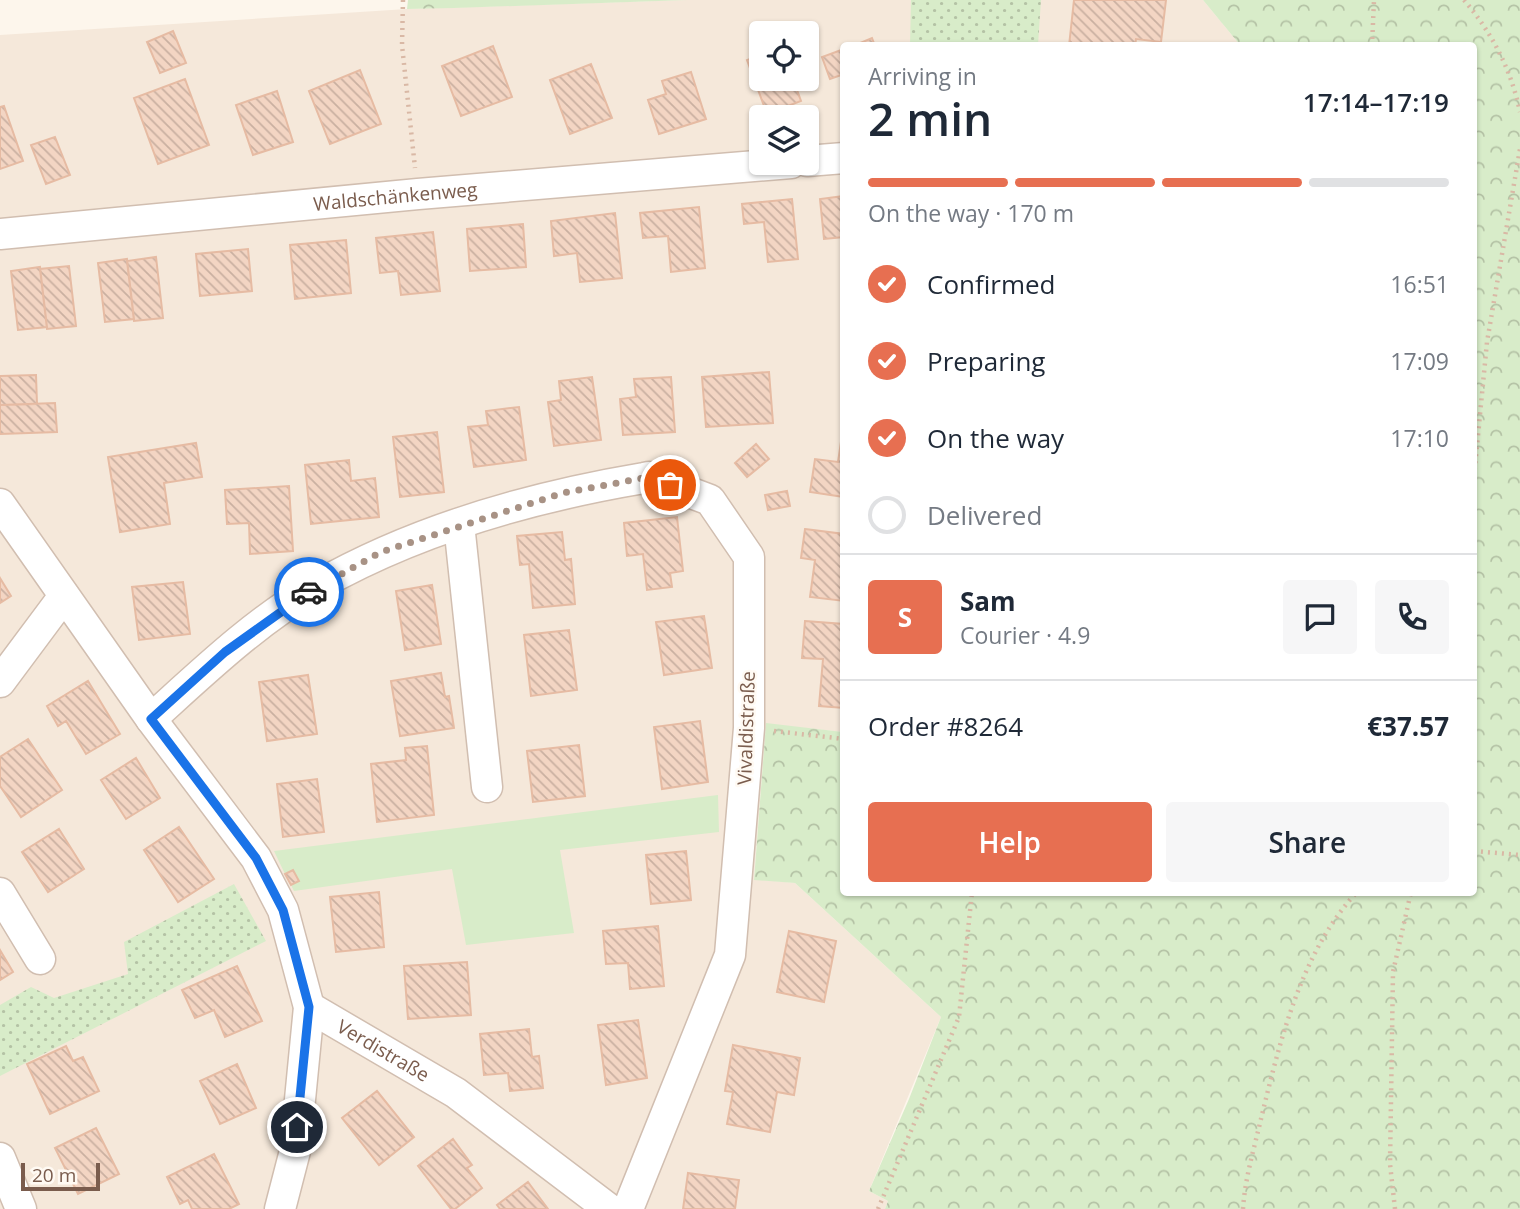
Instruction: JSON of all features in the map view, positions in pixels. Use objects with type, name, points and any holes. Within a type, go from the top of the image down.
[{"type":"street","points":[[819,161],[840,158]]},
{"type":"street","name":"Waldschänkenweg","points":[[0,234],[418,194],[749,167]]},
{"type":"street","name":"Vivaldistraße","points":[[151,719],[225,652],[315,587],[381,552],[459,524],[570,491],[649,477],[710,500],[749,557],[749,728],[730,955],[628,1209]]},
{"type":"street","points":[[0,503],[151,719],[256,858],[276,893],[309,1007],[295,1151],[280,1209]]},
{"type":"street","points":[[459,524],[487,787]]},
{"type":"street","points":[[0,682],[64,596]]},
{"type":"street","points":[[0,893],[40,958]]},
{"type":"street","name":"Verdistraße","points":[[309,1007],[456,1093],[609,1209]]},
{"type":"street","points":[[0,1158],[21,1209]]},
{"type":"path","points":[[403,0],[401,45],[418,194]]},
{"type":"path","points":[[1372,42],[1374,0]]},
{"type":"path","points":[[1464,0],[1487,27],[1514,83],[1520,111]]},
{"type":"path","points":[[1477,446],[1487,342],[1520,149]]},
{"type":"path","points":[[749,728],[840,739]]},
{"type":"path","points":[[1477,851],[1520,855]]},
{"type":"path","points":[[878,1209],[959,1017],[972,896]]},
{"type":"path","points":[[1243,1209],[1276,1056],[1293,1007],[1322,941],[1354,896]]},
{"type":"path","points":[[1395,1209],[1390,1164],[1393,972],[1410,896]]},
{"type":"shaded area","points":[[687,0],[1203,0],[1238,42],[840,42],[840,732],[766,724],[754,879],[795,883],[941,1017],[869,1191],[888,1201],[885,1209],[0,1209],[0,35],[407,9]]},
{"type":"green space","points":[[408,0],[454,0],[454,8],[407,9]]},
{"type":"green space","points":[[454,0],[687,0],[454,8]]},
{"type":"green space","points":[[911,0],[1041,0],[1038,42],[910,42]]},
{"type":"green space","points":[[1203,0],[1520,0],[1520,1209],[885,1209],[888,1201],[869,1191],[941,1017],[795,883],[754,880],[766,723],[840,732],[840,896],[1477,896],[1477,42],[1238,42]]},
{"type":"green space","points":[[718,795],[719,832],[560,850],[574,933],[466,945],[452,869],[294,891],[291,885],[299,880],[293,870],[285,874],[274,851]]},
{"type":"green space","points":[[234,884],[266,941],[0,1076],[0,1005],[31,987],[54,998],[128,974],[124,942]]},
{"type":"building","points":[[1074,0],[1166,0],[1161,42],[1136,39],[1136,42],[1069,42]]},
{"type":"building","points":[[173,31],[186,63],[160,73],[147,42]]},
{"type":"building","points":[[493,46],[512,97],[461,116],[442,66]]},
{"type":"building","points":[[840,50],[840,75],[830,79],[822,57]]},
{"type":"building","points":[[591,64],[612,118],[570,134],[550,80]]},
{"type":"building","points":[[360,70],[381,124],[330,144],[309,91]]},
{"type":"building","points":[[691,72],[706,119],[659,134],[648,100],[666,94],[662,81]]},
{"type":"building","points":[[185,79],[209,145],[158,164],[134,98]]},
{"type":"building","points":[[277,91],[293,142],[253,155],[236,105]]},
{"type":"building","points":[[758,91],[797,91],[801,101],[791,105],[764,105]]},
{"type":"building","points":[[4,106],[23,161],[0,169],[0,107]]},
{"type":"building","points":[[55,137],[70,175],[46,184],[31,145]]},
{"type":"building","points":[[840,196],[840,237],[824,239],[820,199]]},
{"type":"building","points":[[792,199],[798,259],[768,262],[764,222],[744,224],[742,204]]},
{"type":"building","points":[[699,207],[705,268],[671,272],[668,236],[643,238],[640,213]]},
{"type":"building","points":[[615,213],[622,278],[580,282],[577,253],[554,256],[551,221]]},
{"type":"building","points":[[523,224],[526,267],[470,271],[467,229]]},
{"type":"building","points":[[433,232],[440,291],[401,295],[398,271],[380,273],[376,238]]},
{"type":"building","points":[[346,240],[351,293],[295,299],[290,245]]},
{"type":"building","points":[[248,249],[252,291],[200,296],[196,254]]},
{"type":"building","points":[[156,257],[163,318],[134,321],[127,261]]},
{"type":"building","points":[[127,259],[134,319],[105,322],[98,263]]},
{"type":"building","points":[[69,266],[76,326],[47,329],[40,269]]},
{"type":"building","points":[[40,267],[47,327],[18,330],[11,271]]},
{"type":"building","points":[[769,372],[773,423],[706,427],[702,377]]},
{"type":"building","points":[[36,375],[37,404],[0,405],[0,376]]},
{"type":"building","points":[[592,377],[601,440],[554,446],[548,402],[561,400],[559,381]]},
{"type":"building","points":[[671,377],[675,432],[623,435],[620,399],[636,397],[634,379]]},
{"type":"building","points":[[55,403],[57,432],[0,434],[0,405]]},
{"type":"building","points":[[519,407],[526,460],[474,467],[468,427],[488,425],[486,411]]},
{"type":"building","points":[[437,432],[444,492],[400,497],[393,437]]},
{"type":"building","points":[[196,443],[202,477],[164,483],[170,524],[120,532],[108,457]]},
{"type":"building","points":[[756,444],[769,459],[747,477],[735,463]]},
{"type":"building","points":[[840,448],[840,496],[810,492],[815,459],[838,462]]},
{"type":"building","points":[[349,460],[351,481],[375,478],[379,517],[311,524],[305,465]]},
{"type":"building","points":[[289,486],[293,551],[250,554],[249,523],[227,524],[225,490]]},
{"type":"building","points":[[787,491],[790,506],[768,510],[765,495]]},
{"type":"building","points":[[677,517],[683,571],[670,573],[672,587],[647,590],[643,554],[627,556],[624,523]]},
{"type":"building","points":[[805,529],[840,533],[840,601],[810,597],[815,560],[801,558]]},
{"type":"building","points":[[562,532],[565,560],[571,559],[575,604],[533,608],[529,564],[520,565],[517,536]]},
{"type":"building","points":[[0,578],[11,596],[0,603]]},
{"type":"building","points":[[183,582],[190,634],[139,640],[132,587]]},
{"type":"building","points":[[432,585],[441,644],[405,650],[396,591]]},
{"type":"building","points":[[704,616],[712,668],[664,675],[656,622]]},
{"type":"building","points":[[805,621],[840,624],[840,708],[819,706],[823,659],[802,658]]},
{"type":"building","points":[[569,630],[577,690],[531,696],[524,635]]},
{"type":"building","points":[[441,673],[445,697],[449,696],[454,728],[400,736],[391,681]]},
{"type":"building","points":[[308,675],[317,734],[267,741],[259,682]]},
{"type":"building","points":[[88,681],[120,734],[86,754],[66,721],[58,726],[47,706]]},
{"type":"building","points":[[700,721],[708,782],[662,789],[654,727]]},
{"type":"building","points":[[28,739],[62,790],[21,817],[0,786],[0,757]]},
{"type":"building","points":[[579,745],[585,796],[533,802],[527,751]]},
{"type":"building","points":[[427,746],[434,815],[377,822],[371,764],[406,760],[405,748]]},
{"type":"building","points":[[136,758],[160,798],[126,819],[101,780]]},
{"type":"building","points":[[317,779],[324,832],[283,837],[277,784]]},
{"type":"building","points":[[179,827],[214,879],[178,902],[144,850]]},
{"type":"building","points":[[59,829],[84,869],[48,892],[22,852]]},
{"type":"building","points":[[686,851],[691,900],[651,904],[646,855]]},
{"type":"building","points":[[293,870],[299,881],[291,885],[285,874]]},
{"type":"building","points":[[379,892],[384,947],[336,952],[330,897]]},
{"type":"building","points":[[658,926],[664,986],[630,989],[628,963],[606,964],[603,931]]},
{"type":"building","points":[[789,931],[836,941],[824,1002],[777,992]]},
{"type":"building","points":[[0,950],[13,972],[0,980]]},
{"type":"building","points":[[467,962],[471,1015],[408,1019],[404,966]]},
{"type":"building","points":[[237,966],[262,1021],[225,1037],[214,1010],[195,1018],[182,990]]},
{"type":"building","points":[[638,1020],[647,1078],[606,1085],[598,1025]]},
{"type":"building","points":[[529,1029],[532,1057],[539,1056],[543,1088],[510,1091],[508,1073],[484,1075],[480,1034]]},
{"type":"building","points":[[733,1045],[800,1058],[794,1095],[777,1092],[770,1132],[727,1124],[733,1092],[725,1091]]},
{"type":"building","points":[[66,1046],[73,1061],[83,1057],[99,1091],[50,1114],[27,1064]]},
{"type":"building","points":[[237,1064],[256,1108],[220,1124],[200,1081]]},
{"type":"building","points":[[377,1091],[414,1137],[379,1165],[342,1118]]},
{"type":"building","points":[[96,1128],[119,1174],[78,1194],[55,1148]]},
{"type":"building","points":[[453,1139],[472,1165],[467,1168],[482,1188],[455,1209],[451,1209],[418,1166]]},
{"type":"building","points":[[214,1154],[239,1204],[229,1209],[192,1209],[188,1200],[180,1204],[167,1177]]},
{"type":"building","points":[[688,1173],[739,1180],[735,1209],[683,1209]]},
{"type":"building","points":[[528,1182],[548,1209],[500,1209],[497,1205]]},
{"type":"way so far","points":[[309,592],[381,552],[459,524],[563,493],[649,477],[670,485]]},
{"type":"route","points":[[297,1127],[309,1007],[283,910],[256,858],[151,719],[225,652],[309,592]]}]
